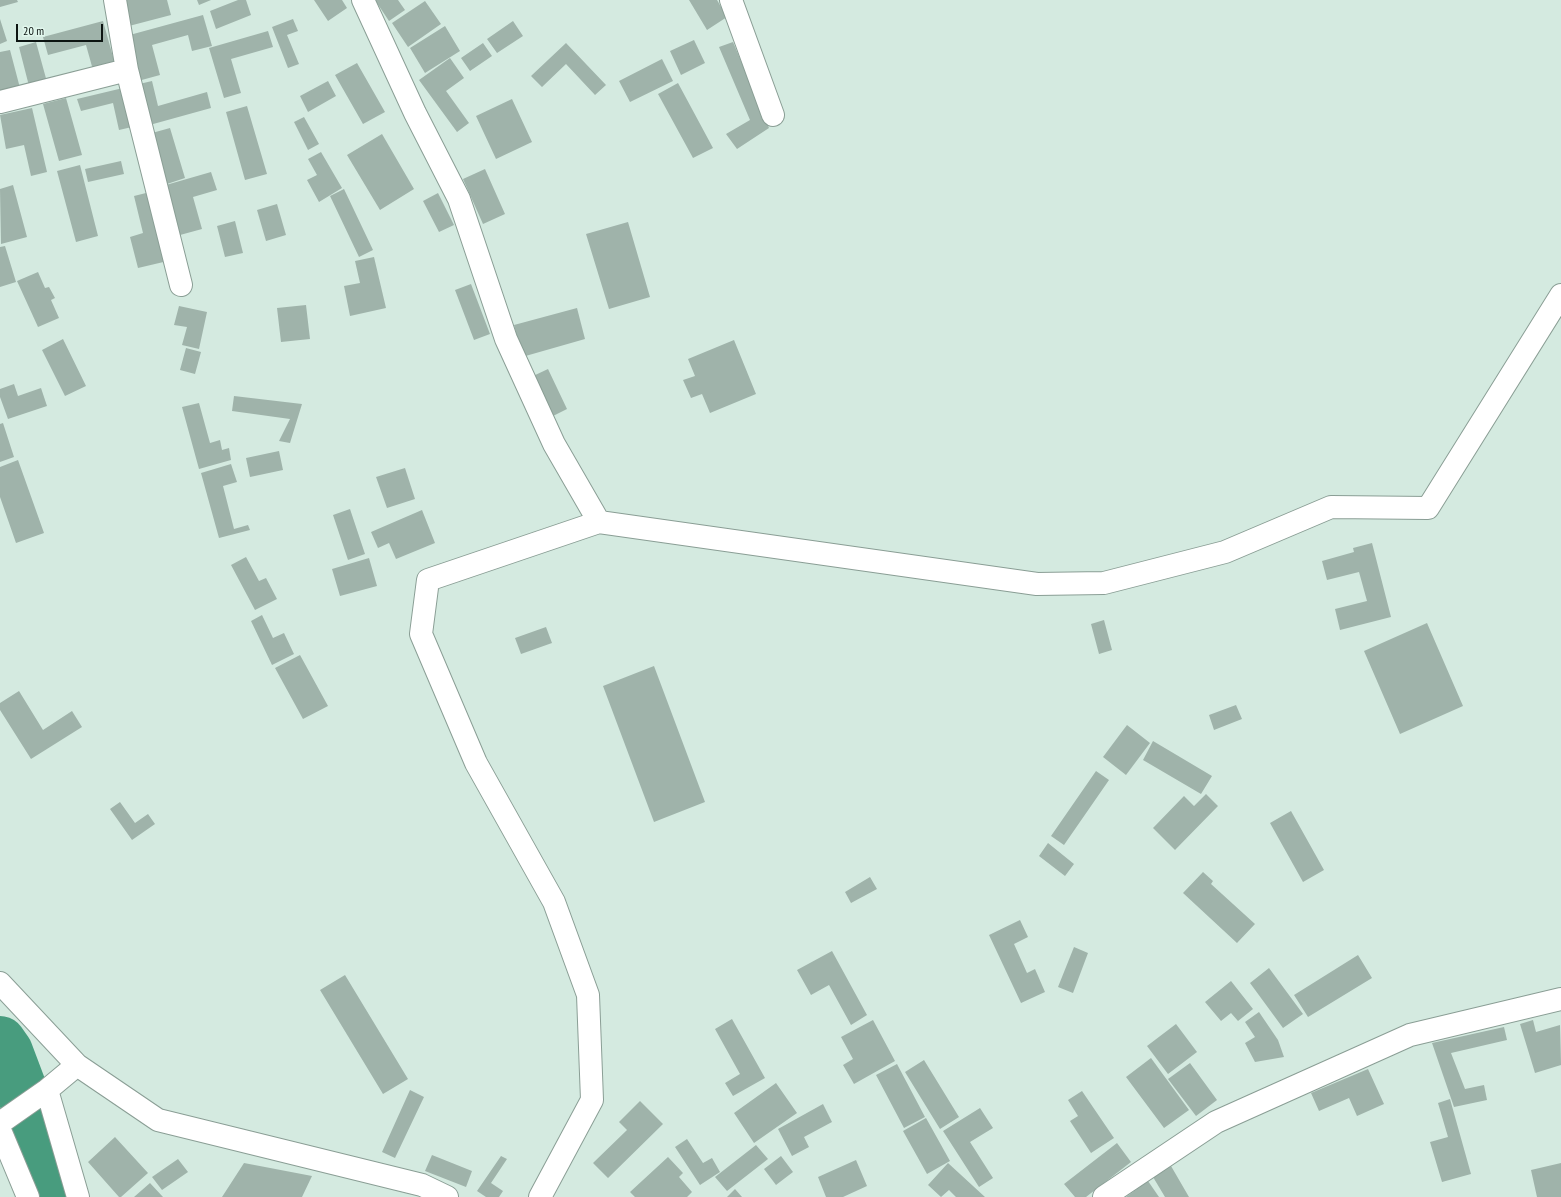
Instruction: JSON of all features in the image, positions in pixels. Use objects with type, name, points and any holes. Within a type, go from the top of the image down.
[{"type":"street","points":[[115,0],[127,70],[181,285]]},
{"type":"street","points":[[363,0],[416,113],[459,199],[506,339],[554,444],[599,522]]},
{"type":"street","points":[[731,0],[773,115]]},
{"type":"street","points":[[0,102],[127,70]]},
{"type":"street","points":[[540,1197],[592,1100],[588,995],[554,902],[476,762],[421,634],[428,580],[599,522],[1037,584],[1104,583],[1225,552],[1331,507],[1428,508],[1561,294]]},
{"type":"street","points":[[0,983],[77,1065],[158,1120],[422,1184],[447,1197]]},
{"type":"street","points":[[1104,1197],[1216,1122],[1410,1035],[1561,999]]},
{"type":"street","points":[[28,1197],[4,1123],[77,1065]]},
{"type":"street","points":[[43,1092],[78,1197]]},
{"type":"building","points":[[0,0],[17,0],[18,2],[0,7]]},
{"type":"building","points":[[123,0],[167,0],[171,15],[129,26]]},
{"type":"building","points":[[197,0],[211,0],[199,5]]},
{"type":"building","points":[[238,0],[246,0],[251,15],[216,29],[210,11]]},
{"type":"building","points":[[314,0],[342,0],[347,8],[328,21]]},
{"type":"building","points":[[375,0],[398,0],[405,10],[389,21]]},
{"type":"building","points":[[689,0],[717,0],[727,17],[707,30]]},
{"type":"building","points":[[425,1],[441,24],[408,47],[392,23]]},
{"type":"building","points":[[203,15],[212,46],[192,51],[188,35],[152,45],[160,75],[138,81],[126,36]]},
{"type":"building","points":[[0,19],[7,41],[0,44]]},
{"type":"building","points":[[293,19],[298,31],[287,35],[299,64],[288,68],[272,27]]},
{"type":"building","points":[[103,21],[115,64],[93,70],[86,45],[48,55],[43,37]]},
{"type":"building","points":[[513,21],[523,36],[497,53],[487,39]]},
{"type":"building","points":[[445,26],[460,51],[425,73],[410,48]]},
{"type":"building","points":[[268,31],[273,47],[231,59],[241,93],[224,98],[209,48]]},
{"type":"building","points":[[694,40],[705,63],[681,75],[670,51]]},
{"type":"building","points":[[36,42],[47,82],[29,86],[19,47]]},
{"type":"building","points":[[733,42],[769,128],[737,149],[726,134],[750,120],[719,47]]},
{"type":"building","points":[[483,43],[492,56],[470,71],[461,58]]},
{"type":"building","points":[[566,43],[606,85],[595,95],[566,64],[542,87],[531,76]]},
{"type":"building","points":[[10,50],[20,88],[0,93],[0,52]]},
{"type":"building","points":[[450,58],[464,78],[446,91],[469,123],[457,132],[419,80]]},
{"type":"building","points":[[662,59],[673,81],[630,102],[619,81]]},
{"type":"building","points":[[357,63],[385,112],[363,124],[335,75]]},
{"type":"building","points":[[152,81],[158,106],[207,92],[211,108],[146,126],[135,85]]},
{"type":"building","points":[[328,81],[336,96],[308,112],[300,96]]},
{"type":"building","points":[[678,83],[713,148],[693,158],[658,94]]},
{"type":"building","points":[[123,88],[132,127],[119,130],[113,103],[81,111],[77,99]]},
{"type":"building","points":[[66,98],[82,155],[59,161],[43,104]]},
{"type":"building","points":[[512,99],[532,142],[496,159],[476,116]]},
{"type":"building","points":[[247,106],[267,174],[245,180],[226,112]]},
{"type":"building","points":[[32,108],[47,172],[31,176],[24,145],[6,149],[0,115]]},
{"type":"building","points":[[304,117],[319,144],[308,150],[294,122]]},
{"type":"building","points":[[170,128],[185,178],[167,184],[152,133]]},
{"type":"building","points":[[382,134],[414,189],[380,210],[347,155]]},
{"type":"building","points":[[321,152],[342,188],[319,202],[307,180],[317,175],[308,159]]},
{"type":"building","points":[[121,161],[124,174],[88,182],[85,169]]},
{"type":"building","points":[[80,165],[98,236],[76,242],[57,171]]},
{"type":"building","points":[[485,169],[505,214],[483,224],[463,179]]},
{"type":"building","points":[[211,172],[217,190],[193,197],[202,229],[180,235],[166,185]]},
{"type":"building","points":[[13,185],[27,237],[1,244],[0,189]]},
{"type":"building","points":[[344,189],[373,250],[359,257],[330,196]]},
{"type":"building","points":[[154,191],[172,260],[138,268],[130,237],[143,233],[134,196]]},
{"type":"building","points":[[438,193],[454,225],[439,232],[423,201]]},
{"type":"building","points":[[277,204],[286,235],[266,241],[257,210]]},
{"type":"building","points":[[235,221],[243,253],[225,257],[217,226]]},
{"type":"building","points":[[628,222],[650,297],[609,309],[586,234]]},
{"type":"building","points":[[5,246],[16,282],[0,287],[0,247]]},
{"type":"building","points":[[374,257],[386,308],[350,316],[344,286],[360,283],[355,261]]},
{"type":"building","points":[[38,272],[45,288],[49,287],[55,298],[51,300],[59,318],[38,327],[17,281]]},
{"type":"building","points":[[471,284],[490,334],[474,340],[455,290]]},
{"type":"building","points":[[306,305],[310,339],[281,342],[277,308]]},
{"type":"building","points":[[179,306],[207,312],[199,349],[182,345],[187,327],[174,325]]},
{"type":"building","points":[[577,308],[585,339],[522,357],[514,325]]},
{"type":"building","points":[[63,339],[86,386],[65,396],[42,350]]},
{"type":"building","points":[[734,340],[756,394],[710,413],[702,394],[691,398],[683,380],[695,376],[688,359]]},
{"type":"building","points":[[186,348],[201,352],[195,374],[180,370]]},
{"type":"building","points":[[548,369],[567,409],[551,417],[531,377]]},
{"type":"building","points":[[14,384],[18,396],[41,388],[47,406],[8,419],[0,397],[0,389]]},
{"type":"building","points":[[234,396],[302,404],[290,443],[279,441],[290,419],[232,411]]},
{"type":"building","points":[[199,403],[210,443],[220,440],[222,450],[229,448],[231,460],[199,469],[182,407]]},
{"type":"building","points":[[3,423],[14,457],[0,462],[0,424]]},
{"type":"building","points":[[279,451],[283,470],[250,477],[246,458]]},
{"type":"building","points":[[18,460],[44,533],[16,543],[0,497],[0,467]]},
{"type":"building","points":[[231,464],[237,482],[223,486],[234,529],[248,525],[250,530],[219,538],[201,473]]},
{"type":"building","points":[[405,468],[415,499],[387,508],[376,477]]},
{"type":"building","points":[[350,509],[365,554],[348,560],[333,515]]},
{"type":"building","points":[[422,510],[435,543],[396,559],[389,543],[378,548],[371,532]]},
{"type":"building","points":[[1372,543],[1391,617],[1340,630],[1335,609],[1367,601],[1359,572],[1327,580],[1322,561],[1354,552],[1353,548]]},
{"type":"building","points":[[246,557],[259,581],[266,578],[277,599],[255,610],[231,565]]},
{"type":"building","points":[[369,558],[377,586],[340,596],[332,569]]},
{"type":"building","points":[[262,615],[273,638],[284,633],[294,654],[272,665],[251,621]]},
{"type":"building","points":[[1104,620],[1112,650],[1099,654],[1091,624]]},
{"type":"building","points":[[1427,623],[1463,706],[1400,734],[1364,651]]},
{"type":"building","points":[[546,627],[552,643],[521,654],[515,638]]},
{"type":"building","points":[[300,655],[328,706],[303,719],[275,668]]},
{"type":"building","points":[[654,666],[705,802],[654,822],[603,686]]},
{"type":"building","points":[[19,691],[43,730],[72,711],[82,727],[31,759],[0,710],[0,703]]},
{"type":"building","points":[[1236,705],[1242,719],[1214,730],[1209,715]]},
{"type":"building","points":[[1127,725],[1150,743],[1126,775],[1103,757]]},
{"type":"building","points":[[1153,741],[1212,776],[1201,794],[1143,760]]},
{"type":"building","points":[[1096,771],[1109,780],[1064,845],[1051,836]]},
{"type":"building","points":[[1206,794],[1218,806],[1175,850],[1153,828],[1184,796],[1194,806]]},
{"type":"building","points":[[120,802],[135,823],[148,814],[155,824],[132,840],[110,809]]},
{"type":"building","points":[[1291,811],[1324,870],[1303,882],[1270,823]]},
{"type":"building","points":[[1048,843],[1074,864],[1065,876],[1039,856]]},
{"type":"building","points":[[1203,872],[1213,881],[1211,884],[1255,924],[1237,943],[1183,893]]},
{"type":"building","points":[[870,877],[877,889],[851,903],[845,892]]},
{"type":"building","points":[[1020,920],[1028,937],[1014,944],[1027,973],[1035,969],[1045,992],[1021,1003],[989,935]]},
{"type":"building","points":[[1074,947],[1088,953],[1073,993],[1058,987]]},
{"type":"building","points":[[832,951],[867,1015],[851,1025],[829,985],[811,995],[797,970]]},
{"type":"building","points":[[1358,955],[1372,978],[1308,1017],[1294,995]]},
{"type":"building","points":[[1269,968],[1303,1014],[1283,1028],[1250,983]]},
{"type":"building","points":[[345,975],[408,1079],[383,1094],[320,990]]},
{"type":"building","points":[[1231,981],[1253,1009],[1238,1021],[1231,1013],[1221,1021],[1205,1002]]},
{"type":"building","points":[[1259,1012],[1278,1040],[1284,1057],[1255,1062],[1245,1043],[1255,1037],[1245,1022]]},
{"type":"building","points":[[732,1019],[765,1078],[733,1096],[725,1083],[740,1074],[715,1029]]},
{"type":"building","points":[[873,1020],[895,1061],[854,1084],[843,1065],[853,1059],[841,1037]]},
{"type":"building","points":[[1533,1020],[1536,1032],[1560,1025],[1561,1065],[1535,1073],[1520,1024]]},
{"type":"building","points":[[1176,1024],[1197,1052],[1168,1074],[1147,1046]]},
{"type":"building","points":[[1504,1027],[1507,1040],[1451,1053],[1465,1089],[1484,1085],[1487,1100],[1454,1107],[1432,1043]]},
{"type":"building","points":[[1151,1058],[1189,1110],[1164,1128],[1126,1077]]},
{"type":"building","points":[[924,1060],[959,1117],[940,1129],[905,1072]]},
{"type":"building","points":[[1190,1063],[1217,1100],[1196,1116],[1168,1079]]},
{"type":"building","points":[[897,1064],[925,1117],[904,1128],[876,1075]]},
{"type":"building","points":[[1368,1069],[1384,1104],[1357,1116],[1349,1098],[1319,1111],[1311,1093]]},
{"type":"building","points":[[776,1083],[797,1113],[754,1143],[734,1113]]},
{"type":"building","points":[[410,1090],[424,1097],[395,1158],[382,1152]]},
{"type":"building","points":[[1082,1091],[1114,1138],[1091,1153],[1070,1121],[1078,1116],[1068,1100]]},
{"type":"building","points":[[1450,1099],[1471,1174],[1442,1182],[1430,1142],[1448,1137],[1438,1103]]},
{"type":"building","points":[[640,1101],[663,1124],[608,1178],[593,1163],[627,1130],[619,1122]]},
{"type":"building","points":[[823,1104],[832,1122],[804,1137],[809,1147],[792,1156],[778,1129]]},
{"type":"building","points":[[980,1108],[993,1128],[970,1142],[993,1178],[979,1187],[943,1131]]},
{"type":"building","points":[[926,1118],[950,1161],[927,1174],[903,1131]]},
{"type":"building","points":[[115,1137],[148,1173],[121,1197],[119,1197],[88,1162]]},
{"type":"building","points":[[687,1139],[703,1163],[712,1158],[720,1172],[700,1185],[675,1147]]},
{"type":"building","points":[[1117,1143],[1131,1162],[1086,1197],[1075,1197],[1064,1184]]},
{"type":"building","points":[[756,1145],[768,1159],[727,1191],[715,1177]]},
{"type":"building","points":[[432,1155],[472,1171],[466,1187],[425,1171]]},
{"type":"building","points":[[501,1156],[507,1159],[491,1183],[503,1191],[499,1197],[486,1197],[477,1191]]},
{"type":"building","points":[[781,1156],[793,1172],[776,1185],[764,1169]]},
{"type":"building","points":[[668,1157],[683,1173],[679,1177],[692,1192],[687,1197],[635,1197],[630,1192]]},
{"type":"building","points":[[178,1159],[188,1172],[162,1190],[152,1177]]},
{"type":"building","points":[[856,1160],[867,1186],[843,1197],[826,1197],[818,1177]]},
{"type":"building","points":[[244,1163],[312,1176],[302,1197],[222,1197]]},
{"type":"building","points":[[948,1163],[985,1197],[956,1197],[949,1190],[941,1197],[928,1185]]},
{"type":"building","points":[[1561,1163],[1561,1197],[1537,1197],[1531,1170]]},
{"type":"building","points":[[1171,1166],[1189,1197],[1165,1197],[1153,1177]]},
{"type":"building","points":[[1148,1181],[1159,1197],[1126,1197]]},
{"type":"building","points":[[150,1183],[163,1197],[134,1197]]},
{"type":"building","points":[[735,1189],[742,1197],[727,1197]]},
{"type":"waterway","points":[[0,1042],[7,1052],[47,1158],[59,1197]]}]
